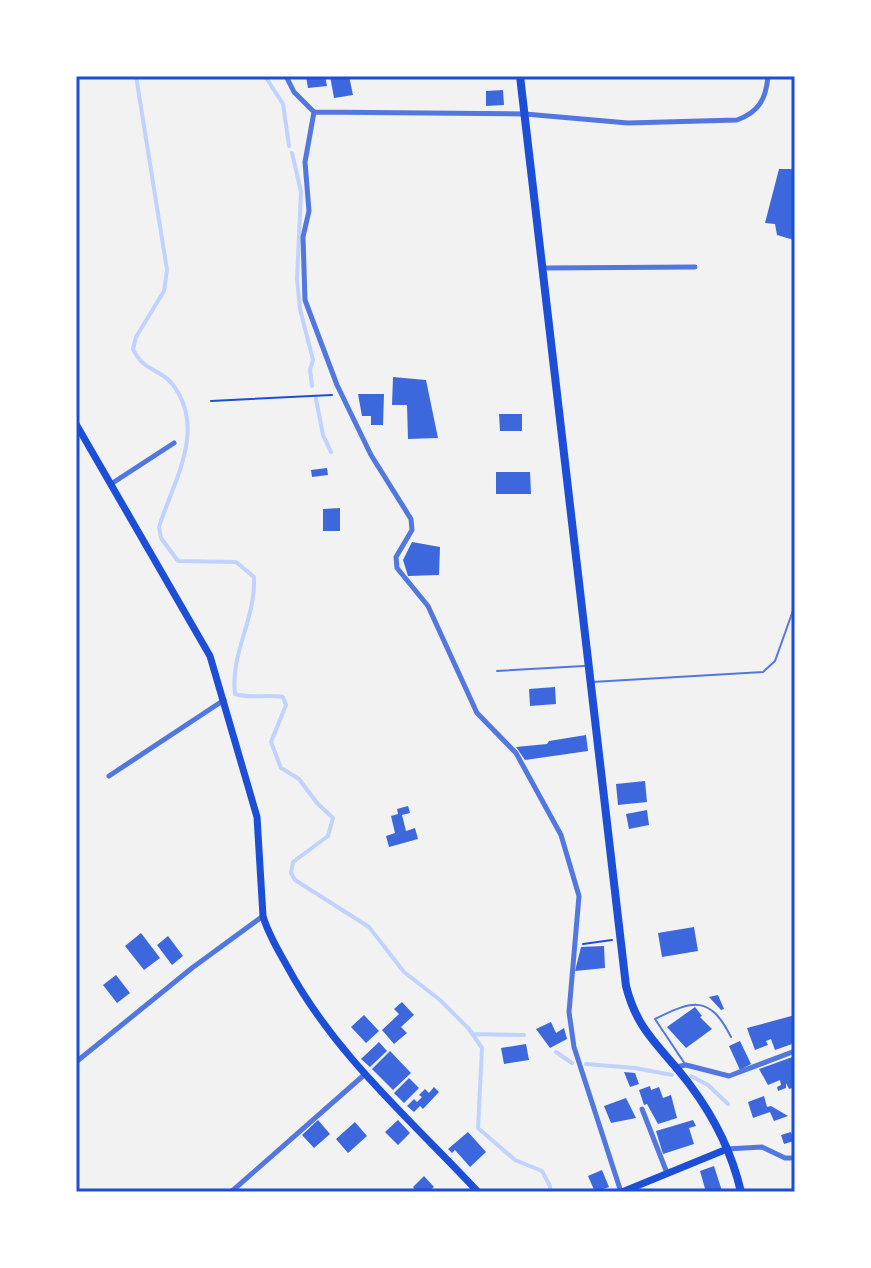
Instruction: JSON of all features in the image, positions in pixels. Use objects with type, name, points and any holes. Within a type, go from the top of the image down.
[{"type":"main road","points":[[520,76],[626,986],[632,1010],[646,1034],[688,1081],[713,1118],[741,1192]]},
{"type":"main road","points":[[76,424],[201,636],[224,700],[257,817],[263,916],[267,929],[302,994],[342,1049],[404,1118],[478,1192]]},
{"type":"main road","points":[[621,1192],[727,1149]]},
{"type":"street","points":[[286,76],[294,92],[314,112],[525,114],[628,123],[737,120],[752,115],[761,105],[768,76]]},
{"type":"street","points":[[314,112],[305,162],[309,211],[303,237],[305,300],[341,395],[371,455],[411,519],[412,530],[396,557],[397,568],[428,606],[477,713],[516,753],[561,835],[579,896],[569,1012],[574,1047],[621,1192]]},
{"type":"street","points":[[542,268],[695,267]]},
{"type":"street","points":[[111,484],[174,443]]},
{"type":"street","points":[[109,776],[224,700]]},
{"type":"street","points":[[76,1062],[192,968],[263,916]]},
{"type":"street","points":[[675,1067],[686,1065],[729,1076],[795,1051]]},
{"type":"street","points":[[231,1192],[364,1075]]},
{"type":"street","points":[[642,1109],[667,1173]]},
{"type":"street","points":[[727,1149],[762,1147],[785,1158],[795,1158]]},
{"type":"lane","points":[[591,682],[763,672],[775,661],[795,605]]},
{"type":"lane","points":[[497,671],[589,665]]},
{"type":"lane","points":[[686,1065],[655,1019],[694,1004],[708,1007],[722,1019],[731,1037]]},
{"type":"path","points":[[211,401],[341,395]]},
{"type":"path","points":[[575,945],[605,942]]},
{"type":"building","points":[[306,76],[325,76],[327,86],[308,88]]},
{"type":"building","points":[[330,76],[349,76],[353,95],[334,98]]},
{"type":"building","points":[[503,90],[504,105],[486,106],[486,91]]},
{"type":"building","points":[[779,169],[795,169],[794,240],[777,235],[775,224],[765,223]]},
{"type":"building","points":[[393,377],[426,380],[438,438],[408,439],[407,405],[392,405]]},
{"type":"building","points":[[358,394],[384,394],[383,425],[371,425],[371,416],[362,416]]},
{"type":"building","points":[[499,414],[522,414],[522,431],[500,431]]},
{"type":"building","points":[[327,468],[328,475],[312,477],[311,470]]},
{"type":"building","points":[[496,472],[530,472],[531,494],[496,494]]},
{"type":"building","points":[[340,508],[340,531],[323,531],[323,509]]},
{"type":"building","points":[[412,542],[440,547],[439,575],[408,576],[403,560]]},
{"type":"building","points":[[555,687],[556,704],[530,706],[529,689]]},
{"type":"building","points":[[586,735],[588,751],[525,760],[516,747],[547,744],[549,741]]},
{"type":"building","points":[[645,781],[647,802],[618,805],[616,784]]},
{"type":"building","points":[[408,806],[410,813],[402,815],[406,831],[415,828],[418,839],[389,847],[386,836],[395,833],[391,816],[398,814],[397,809]]},
{"type":"building","points":[[647,810],[649,825],[629,829],[626,814]]},
{"type":"building","points":[[694,927],[698,951],[662,957],[658,933]]},
{"type":"building","points":[[141,933],[160,958],[144,970],[125,946]]},
{"type":"building","points":[[168,936],[183,956],[172,965],[157,945]]},
{"type":"building","points":[[604,946],[605,968],[575,971],[581,947]]},
{"type":"building","points":[[116,975],[130,993],[117,1003],[103,985]]},
{"type":"building","points":[[718,995],[724,1009],[721,1010],[709,997]]},
{"type":"building","points":[[402,1002],[414,1015],[401,1027],[407,1033],[394,1044],[382,1030],[399,1014],[394,1009]]},
{"type":"building","points":[[695,1007],[712,1029],[686,1048],[667,1027]]},
{"type":"building","points":[[364,1015],[379,1031],[366,1043],[351,1027]]},
{"type":"building","points":[[795,1015],[795,1043],[775,1050],[771,1039],[766,1041],[768,1045],[755,1050],[747,1028]]},
{"type":"building","points":[[551,1022],[556,1033],[564,1028],[567,1039],[550,1048],[536,1029]]},
{"type":"building","points":[[740,1041],[751,1064],[740,1070],[729,1046]]},
{"type":"building","points":[[379,1042],[387,1051],[370,1067],[361,1059]]},
{"type":"building","points":[[526,1044],[529,1060],[504,1064],[501,1048]]},
{"type":"building","points":[[390,1051],[411,1073],[393,1090],[372,1069]]},
{"type":"building","points":[[795,1056],[795,1087],[789,1089],[786,1083],[786,1088],[778,1091],[780,1080],[768,1085],[759,1069]]},
{"type":"building","points":[[624,1072],[635,1073],[639,1084],[630,1087]]},
{"type":"building","points":[[409,1078],[419,1088],[404,1103],[394,1093]]},
{"type":"building","points":[[650,1086],[651,1090],[659,1087],[663,1098],[671,1095],[677,1118],[658,1124],[647,1104],[644,1105],[639,1090]]},
{"type":"building","points":[[434,1087],[439,1092],[423,1109],[420,1106],[414,1112],[407,1106],[414,1099],[417,1102],[425,1089],[429,1093]]},
{"type":"building","points":[[764,1096],[767,1107],[771,1106],[788,1116],[774,1121],[770,1112],[753,1118],[748,1102]]},
{"type":"building","points":[[626,1098],[636,1118],[611,1123],[604,1106]]},
{"type":"building","points":[[318,1120],[330,1134],[314,1148],[302,1135]]},
{"type":"building","points":[[398,1120],[410,1133],[398,1145],[385,1132]]},
{"type":"building","points":[[693,1120],[696,1126],[689,1128],[694,1144],[663,1154],[656,1131]]},
{"type":"building","points":[[355,1122],[367,1136],[348,1153],[336,1139]]},
{"type":"building","points":[[468,1132],[486,1152],[470,1167],[455,1150],[452,1153],[448,1149]]},
{"type":"building","points":[[791,1132],[794,1141],[784,1144],[781,1135]]},
{"type":"building","points":[[714,1166],[722,1191],[706,1192],[700,1171]]},
{"type":"building","points":[[602,1170],[609,1187],[595,1192],[588,1176]]},
{"type":"building","points":[[424,1176],[434,1187],[428,1192],[417,1192],[413,1187]]},
{"type":"waterway","points":[[136,76],[167,270],[164,291],[136,337],[133,349],[142,362],[173,385],[183,402],[187,420],[184,456],[159,527],[161,538],[178,561],[236,562],[254,577],[251,607],[236,664],[235,694],[283,697],[286,705],[271,742],[281,768],[299,779],[333,818],[328,836],[293,862],[291,873],[295,880],[369,927],[404,972],[440,1000],[469,1029],[482,1048],[478,1128],[515,1160],[542,1171],[550,1192]]},
{"type":"waterway","points":[[265,76],[283,104],[289,146]]},
{"type":"waterway","points":[[292,153],[301,192],[297,279],[300,309],[313,360],[310,370],[312,386]]},
{"type":"waterway","points":[[316,399],[323,435],[331,452]]},
{"type":"waterway","points":[[472,1034],[524,1035]]},
{"type":"waterway","points":[[556,1052],[572,1063]]},
{"type":"waterway","points":[[586,1064],[672,1075]]},
{"type":"waterway","points":[[691,1076],[708,1085],[728,1104]]}]
